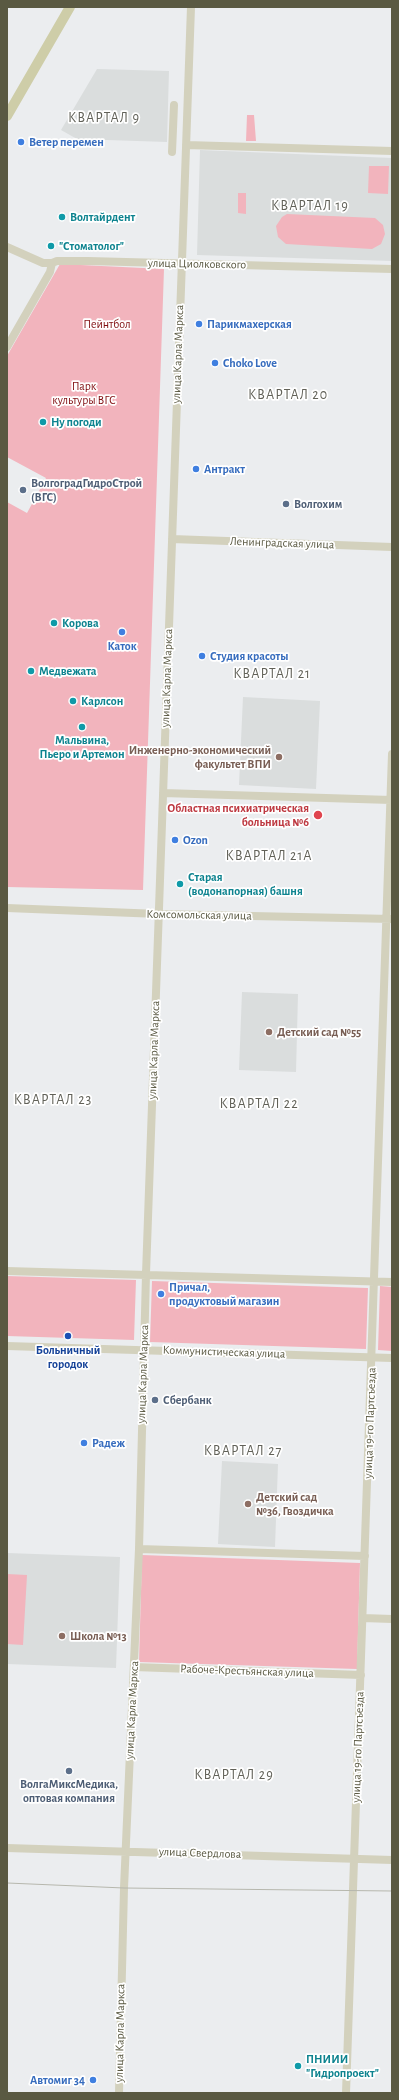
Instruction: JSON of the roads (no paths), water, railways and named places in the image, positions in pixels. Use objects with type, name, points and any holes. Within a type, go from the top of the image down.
[{"type":"main road","points":[[7,116],[70,7]]},
{"type":"street","name":"улица Карла Маркса","points":[[119,2093],[126,1851],[139,1549],[146,1274],[191,7]]},
{"type":"street","points":[[172,152],[174,105]]},
{"type":"street","points":[[186,145],[392,151]]},
{"type":"street","name":"улица Циолковского","points":[[7,247],[43,263],[52,263],[57,261],[392,269]]},
{"type":"street","points":[[7,347],[50,272],[52,263]]},
{"type":"street","name":"Ленинградская улица","points":[[172,539],[392,547]]},
{"type":"street","name":"улица 19-го Партсъезда","points":[[346,2093],[389,919],[392,754]]},
{"type":"street","points":[[163,793],[391,800]]},
{"type":"street","name":"Комсомольская улица","points":[[7,908],[159,914],[389,919]]},
{"type":"street","points":[[7,1271],[392,1282]]},
{"type":"street","name":"Коммунистическая улица","points":[[7,1346],[392,1358]]},
{"type":"street","points":[[139,1549],[365,1556]]},
{"type":"street","points":[[363,1618],[392,1619]]},
{"type":"street","name":"Рабоче-Крестьянская улица","points":[[134,1667],[361,1675]]},
{"type":"street","name":"улица Свердлова","points":[[7,1848],[392,1860]]},
{"type":"tram line","points":[[7,1883],[124,1888],[392,1891]]},
{"type":"place","name":"Ветер перемен","points":[[21,142]]},
{"type":"place","name":"Волтайрдент","points":[[62,217]]},
{"type":"place","name":"\"Стоматолог\"","points":[[51,246]]},
{"type":"place","name":"Парикмахерская","points":[[199,324]]},
{"type":"place","name":"Choko Love","points":[[215,363]]},
{"type":"place","name":"Ну погоди","points":[[43,422]]},
{"type":"place","name":"Антракт","points":[[196,469]]},
{"type":"place","name":"ВолгоградГидроСтрой (ВГС)","points":[[23,490]]},
{"type":"place","name":"Волгохим","points":[[286,504]]},
{"type":"place","name":"Корова","points":[[54,623]]},
{"type":"place","name":"Каток","points":[[122,632]]},
{"type":"place","name":"Студия красоты","points":[[202,656]]},
{"type":"place","name":"Медвежата","points":[[31,671]]},
{"type":"place","name":"Карлсон","points":[[73,701]]},
{"type":"place","name":"Мальвина, Пьеро и Артемон","points":[[82,727]]},
{"type":"place","name":"Инженерно-экономический факультет ВПИ","points":[[279,757]]},
{"type":"place","name":"Областная психиатрическая больница №6","points":[[318,815]]},
{"type":"place","name":"Ozon","points":[[175,840]]},
{"type":"place","name":"Старая (водонапорная) башня","points":[[180,884]]},
{"type":"place","name":"Детский сад №55","points":[[269,1032]]},
{"type":"place","name":"Причал, продуктовый магазин","points":[[161,1294]]},
{"type":"place","name":"Больничный городок","points":[[68,1336]]},
{"type":"place","name":"Сбербанк","points":[[155,1400]]},
{"type":"place","name":"Радеж","points":[[84,1443]]},
{"type":"place","name":"Детский сад №36, Гвоздичка","points":[[248,1504]]},
{"type":"place","name":"Школа №13","points":[[62,1636]]},
{"type":"place","name":"ВолгаМиксМедика, оптовая компания","points":[[69,1771]]},
{"type":"place","name":"ПНИИИ \"Гидропроект\"","points":[[298,2066]]},
{"type":"place","name":"Автомиг 34","points":[[93,2080]]},
{"type":"district","name":"КВАРТАЛ 9","points":[[104,118]]},
{"type":"district","name":"КВАРТАЛ 19","points":[[310,206]]},
{"type":"district","name":"КВАРТАЛ 20","points":[[288,395]]},
{"type":"district","name":"КВАРТАЛ 21","points":[[272,674]]},
{"type":"district","name":"КВАРТАЛ 21А","points":[[269,856]]},
{"type":"district","name":"КВАРТАЛ 23","points":[[53,1100]]},
{"type":"district","name":"КВАРТАЛ 22","points":[[259,1104]]},
{"type":"district","name":"КВАРТАЛ 27","points":[[243,1451]]},
{"type":"district","name":"КВАРТАЛ 29","points":[[234,1775]]},
{"type":"park label","name":"Пейнтбол","points":[[107,324]]},
{"type":"park label","name":"Парк культуры ВГС","points":[[84,393]]}]
